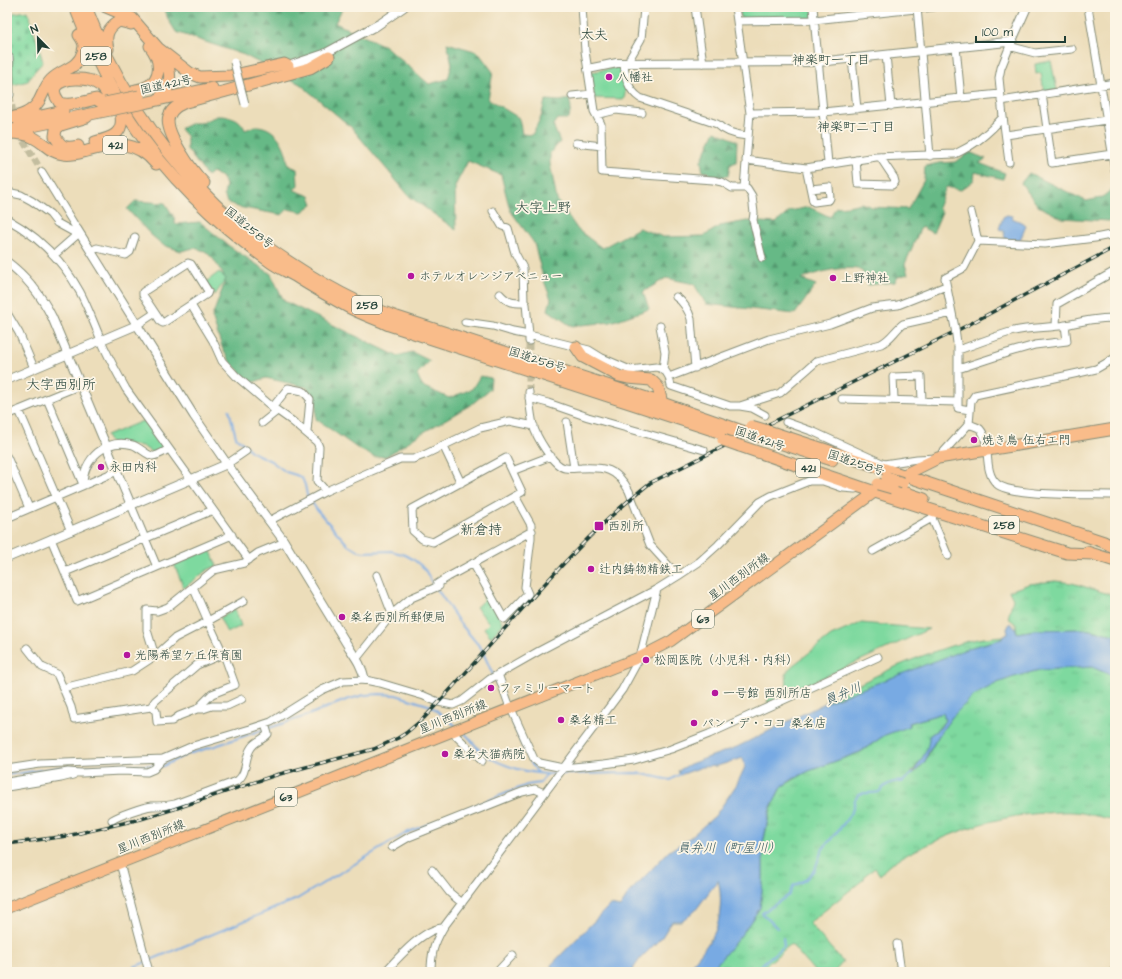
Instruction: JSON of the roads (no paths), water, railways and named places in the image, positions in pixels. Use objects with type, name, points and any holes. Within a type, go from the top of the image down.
[{"type":"highway","points":[[70,7],[84,47],[104,88],[120,116],[149,156]]},
{"type":"highway","name":"国道258号","points":[[75,7],[84,31],[131,121],[175,178],[205,208],[269,261],[349,307],[389,325],[702,422],[746,428],[880,484],[903,479],[1115,552]]},
{"type":"highway","name":"国道258号","points":[[86,7],[92,24],[113,67],[138,111],[187,175],[225,214],[285,259],[357,301],[396,317],[662,403],[702,422],[727,438],[744,444],[880,484],[1115,561]]},
{"type":"highway","points":[[106,7],[132,18],[158,48],[166,60],[170,75],[168,87],[158,100]]},
{"type":"highway","name":"421","points":[[113,67],[106,36],[109,28],[113,24],[119,21],[126,22],[134,26],[159,58],[158,72],[154,80],[142,89],[140,96]]},
{"type":"highway","points":[[7,119],[24,115],[31,110],[39,102],[44,88],[50,80],[80,60],[84,47]]},
{"type":"highway","points":[[158,48],[190,73],[200,76],[230,76],[284,64],[288,66]]},
{"type":"highway","points":[[225,214],[216,197],[198,176],[181,151],[170,131],[168,122],[172,110],[186,102],[310,68],[329,57]]},
{"type":"highway","name":"国道421号","points":[[140,96],[158,100],[222,86],[329,57]]},
{"type":"highway","name":"国道421号","points":[[7,123],[108,104],[165,90],[230,80],[288,66]]},
{"type":"highway","points":[[104,88],[88,80],[69,78],[61,82],[55,88],[54,94],[59,102],[64,105],[96,100],[108,104]]},
{"type":"highway","name":"国道421号","points":[[7,132],[90,114],[108,104]]},
{"type":"highway","points":[[90,114],[87,117],[61,125],[56,129],[55,136],[60,145],[65,147],[75,147],[106,140],[114,135],[121,127],[122,123],[120,116]]},
{"type":"highway","name":"421","points":[[7,132],[21,133],[34,138],[50,150],[62,154],[74,154],[119,144],[136,147],[149,156],[166,177],[189,200],[205,208]]},
{"type":"highway","points":[[576,347],[583,357],[619,376],[652,380],[658,387],[662,403]]},
{"type":"highway","points":[[880,484],[903,479],[938,458],[1115,429]]},
{"type":"highway","name":"国道421号","points":[[763,434],[903,479]]},
{"type":"highway","points":[[903,479],[1104,542],[1115,548]]},
{"type":"highway","points":[[880,484],[934,514],[1067,553],[1094,554]]},
{"type":"main road","name":"星川西別所線","points":[[7,908],[640,657],[672,642],[880,484]]},
{"type":"street","points":[[329,57],[404,7]]},
{"type":"street","points":[[582,7],[585,51],[594,112],[601,124],[602,172],[713,180],[722,182],[732,188],[744,188],[749,190],[752,196],[754,212],[753,220],[762,258]]},
{"type":"street","points":[[648,7],[644,9],[641,39],[627,63],[628,83],[632,91],[640,98],[717,124],[722,130],[741,136],[747,136]]},
{"type":"street","points":[[695,7],[703,63]]},
{"type":"street","points":[[735,7],[750,113],[744,188]]},
{"type":"street","points":[[813,7],[828,163]]},
{"type":"street","points":[[737,21],[814,20],[934,7]]},
{"type":"street","points":[[1009,162],[1000,97],[999,74],[1027,7]]},
{"type":"street","points":[[1088,7],[1115,170]]},
{"type":"street","points":[[917,8],[930,156]]},
{"type":"street","points":[[288,66],[324,54],[379,24]]},
{"type":"street","points":[[588,69],[610,64],[627,63],[818,62],[1007,42],[1010,45],[1035,53],[1072,48]]},
{"type":"street","points":[[956,47],[961,98]]},
{"type":"street","points":[[886,55],[891,106]]},
{"type":"street","points":[[7,58],[9,58],[10,95]]},
{"type":"street","points":[[852,58],[857,109]]},
{"type":"street","points":[[234,62],[245,104]]},
{"type":"street","points":[[750,113],[823,112],[961,98],[1042,94],[1115,83]]},
{"type":"street","points":[[572,96],[592,94]]},
{"type":"street","points":[[1042,94],[1052,163],[1112,154]]},
{"type":"street","points":[[596,115],[616,110],[642,113]]},
{"type":"street","points":[[746,160],[806,168],[828,163],[880,156],[952,155],[962,151],[990,131],[1003,117]]},
{"type":"street","points":[[1006,135],[1106,120]]},
{"type":"street","points":[[576,143],[602,146]]},
{"type":"street","points":[[856,160],[858,184],[892,185],[894,178],[880,156]]},
{"type":"street","points":[[806,168],[811,189]]},
{"type":"street","points":[[42,172],[194,416],[227,464],[284,541],[348,646],[357,658],[364,672],[365,680]]},
{"type":"street","points":[[7,192],[21,195],[32,201],[50,214],[57,223],[78,232]]},
{"type":"street","points":[[493,211],[502,226],[508,228],[515,253],[522,268],[524,303],[526,304],[529,338]]},
{"type":"street","points":[[970,410],[958,408],[958,346],[945,278],[964,268],[978,240],[971,212]]},
{"type":"street","points":[[7,219],[29,232],[54,255],[71,276],[80,292],[113,366],[126,389],[249,560]]},
{"type":"street","points":[[54,255],[78,232]]},
{"type":"street","points":[[978,240],[1045,244],[1115,234]]},
{"type":"street","points":[[90,251],[97,248],[126,255],[130,252],[135,237]]},
{"type":"street","points":[[7,262],[26,279],[41,297],[52,317],[157,567]]},
{"type":"street","points":[[188,264],[191,264],[208,291],[207,294],[191,305],[163,322],[160,322],[143,295],[143,292],[188,264]]},
{"type":"street","points":[[1056,326],[1056,304],[1115,271]]},
{"type":"street","points":[[669,377],[769,339],[830,324],[872,308],[898,305],[946,286]]},
{"type":"street","points":[[500,294],[512,303],[524,303]]},
{"type":"street","points":[[676,296],[690,313],[695,368]]},
{"type":"street","points":[[191,305],[210,336],[222,361],[236,376],[275,409],[307,432],[318,445],[317,481],[326,491]]},
{"type":"street","points":[[7,313],[19,333],[34,368]]},
{"type":"street","points":[[7,380],[137,325],[155,313]]},
{"type":"street","points":[[740,406],[780,393],[818,361],[881,344],[889,339],[903,324],[952,313]]},
{"type":"street","points":[[958,346],[1013,331],[1065,325],[1087,320],[1115,318]]},
{"type":"street","points":[[465,322],[493,326],[529,338],[589,350],[602,358],[630,370],[656,367],[663,370],[669,377],[672,386],[730,406],[752,408],[765,415]]},
{"type":"street","points":[[958,369],[1028,347],[1067,341],[1065,325]]},
{"type":"street","points":[[660,326],[665,352],[663,370]]},
{"type":"street","points":[[786,422],[814,432],[884,464],[917,459],[938,458],[969,424],[971,401],[972,397],[975,395],[1096,369],[1115,358]]},
{"type":"street","points":[[894,400],[893,377],[922,376],[922,401]]},
{"type":"street","points":[[7,415],[81,385]]},
{"type":"street","points":[[262,423],[275,409],[288,388],[303,391],[310,399],[307,432]]},
{"type":"street","points":[[678,576],[650,545],[629,491],[622,479],[612,470],[597,467],[562,467],[551,456],[537,434],[534,426],[529,395],[588,417],[704,450]]},
{"type":"street","points":[[47,399],[83,486]]},
{"type":"street","points":[[842,399],[958,402]]},
{"type":"street","points":[[19,410],[71,531]]},
{"type":"street","points":[[269,520],[326,491],[400,459],[413,459],[424,455],[480,428],[510,421],[534,426]]},
{"type":"street","points":[[568,422],[574,468]]},
{"type":"street","points":[[969,424],[979,428],[982,431],[987,449],[990,475],[997,484],[1009,491],[1040,494],[1115,495]]},
{"type":"street","points":[[83,486],[84,472],[89,461],[98,452],[107,447],[117,444],[131,445],[151,456],[169,449]]},
{"type":"street","points":[[443,445],[461,483]]},
{"type":"street","points":[[7,558],[227,464],[246,451]]},
{"type":"street","points":[[512,470],[551,456]]},
{"type":"street","points":[[7,457],[29,508]]},
{"type":"street","points":[[506,458],[522,492],[433,542],[422,539],[413,531],[412,509],[461,483],[506,458]]},
{"type":"street","points":[[7,518],[117,471]]},
{"type":"street","points":[[7,769],[40,764],[161,760],[193,746],[271,722],[322,690],[343,681],[365,680],[380,683],[424,696],[438,702],[453,705],[462,701],[490,678],[657,589],[678,576],[699,562],[718,545],[760,502],[771,496],[809,481],[823,481],[843,488],[880,484]]},
{"type":"street","points":[[473,563],[504,619],[528,594],[525,587],[532,525],[515,496]]},
{"type":"street","points":[[65,572],[213,510]]},
{"type":"street","points":[[873,551],[934,514],[948,556]]},
{"type":"street","points":[[357,658],[392,614],[411,598],[436,587],[473,563],[532,531]]},
{"type":"street","points":[[50,539],[77,601],[232,536]]},
{"type":"street","points":[[155,656],[147,630],[147,610],[157,611],[168,607],[214,570],[249,560],[258,553],[284,541]]},
{"type":"street","points":[[377,575],[392,614]]},
{"type":"street","points":[[193,587],[223,654],[235,686],[212,694],[197,709]]},
{"type":"street","points":[[431,972],[431,958],[434,944],[443,928],[622,690],[640,657],[657,589]]},
{"type":"street","points":[[63,688],[132,671],[155,656],[175,638],[244,601]]},
{"type":"street","points":[[27,648],[42,667],[56,674],[63,688],[74,719],[151,707],[156,711],[157,722],[172,721],[179,716],[197,709],[212,706],[227,706],[242,699]]},
{"type":"street","points":[[151,707],[154,701],[197,665],[223,654]]},
{"type":"street","points":[[498,675],[508,702],[508,709],[534,759],[539,764],[563,768],[634,760],[671,749],[803,692],[849,669],[878,657]]},
{"type":"street","points":[[112,820],[151,806],[167,806],[175,804],[241,778],[250,749],[255,743],[268,734],[265,724]]},
{"type":"street","points":[[452,732],[482,761]]},
{"type":"street","points":[[7,782],[68,772],[147,772],[154,769],[161,760]]},
{"type":"street","points":[[7,787],[81,773]]},
{"type":"street","points":[[392,847],[410,837],[522,792],[535,789],[544,792]]},
{"type":"street","points":[[120,864],[147,965]]},
{"type":"street","points":[[432,870],[450,893],[462,903]]},
{"type":"street","points":[[385,972],[428,933],[438,928],[443,928]]},
{"type":"street","points":[[897,944],[901,972]]},
{"type":"street","points":[[497,972],[513,955]]},
{"type":"water","points":[[1007,215],[1012,216],[1012,218],[1026,226],[1020,240],[1005,240],[1004,231],[999,229],[1003,217]]},
{"type":"water","name":"員弁川（町屋川）","points":[[1010,623],[1015,627],[1017,633],[1035,630],[1084,629],[1115,635],[1115,677],[1092,667],[1039,670],[1014,677],[997,683],[973,696],[952,717],[928,753],[925,762],[913,773],[926,751],[929,736],[940,728],[945,720],[943,713],[909,723],[910,726],[885,735],[860,752],[809,771],[781,787],[770,809],[763,843],[763,882],[760,908],[742,934],[710,972],[685,972],[707,946],[716,929],[720,905],[718,880],[695,911],[681,921],[672,921],[662,937],[640,959],[631,972],[552,972],[551,965],[610,905],[620,907],[629,893],[669,851],[687,840],[715,816],[737,784],[745,767],[743,758],[717,766],[702,767],[680,775],[678,771],[690,764],[737,747],[825,703],[972,647],[1002,639],[1003,636],[1008,634],[1007,629]]},
{"type":"waterway","points":[[229,410],[236,437],[252,452],[271,461],[286,472],[302,478],[307,495],[317,510],[348,545],[364,552],[391,551],[405,555],[424,568],[434,586]]},
{"type":"waterway","points":[[437,589],[459,622],[481,648],[503,697]]},
{"type":"waterway","points":[[269,728],[303,717],[346,700],[364,695],[380,694],[396,695],[431,706],[456,726]]},
{"type":"waterway","points":[[512,720],[527,756],[539,773]]},
{"type":"waterway","points":[[160,766],[163,766],[185,755],[265,729]]},
{"type":"waterway","points":[[462,731],[478,749],[491,759],[529,772],[556,774]]},
{"type":"waterway","points":[[7,775],[62,767],[153,765]]},
{"type":"waterway","points":[[561,774],[638,773],[670,780],[682,773]]},
{"type":"waterway","points":[[777,928],[762,913],[789,895],[793,886],[805,880],[815,869],[822,850],[845,822],[853,809],[855,800],[859,794],[879,792],[883,787],[889,784],[902,782],[913,773]]},
{"type":"waterway","points":[[122,972],[297,899],[406,833],[527,785],[540,783],[546,775]]},
{"type":"waterway","points":[[752,972],[784,946],[783,938]]},
{"type":"tunnel","points":[[10,95],[14,120]]},
{"type":"tunnel","points":[[18,132],[42,172]]},
{"type":"tunnel","points":[[529,341],[529,392]]},
{"type":"railway","points":[[7,844],[67,836],[141,819],[276,775],[374,749],[398,738],[424,718],[579,547],[620,508],[650,483],[966,326],[1115,247]]},
{"type":"place","name":"八幡社","points":[[609,77]]},
{"type":"place","name":"ホテルオレンジアベニュー","points":[[411,276]]},
{"type":"place","name":"上野神社","points":[[833,278]]},
{"type":"place","name":"焼き鳥 伍右エ門","points":[[974,440]]},
{"type":"place","name":"永田内科","points":[[101,467]]},
{"type":"place","name":"西別所","points":[[599,526]]},
{"type":"place","name":"辻内鋳物精鉄工","points":[[591,569]]},
{"type":"place","name":"桑名西別所郵便局","points":[[342,617]]},
{"type":"place","name":"光陽希望ケ丘保育園","points":[[127,655]]},
{"type":"place","name":"松岡医院（小児科・内科）","points":[[646,660]]},
{"type":"place","name":"ファミリーマート","points":[[491,688]]},
{"type":"place","name":"一号館 西別所店","points":[[715,693]]},
{"type":"place","name":"桑名精工","points":[[561,720]]},
{"type":"place","name":"パン・デ・ココ 桑名店","points":[[694,723]]},
{"type":"place","name":"桑名犬猫病院","points":[[445,754]]},
{"type":"district","name":"太夫","points":[[594,35]]},
{"type":"district","name":"神楽町一丁目","points":[[831,60]]},
{"type":"district","name":"神楽町二丁目","points":[[856,127]]},
{"type":"district","name":"大字上野","points":[[543,208]]},
{"type":"district","name":"大字西別所","points":[[61,385]]},
{"type":"district","name":"新倉持","points":[[481,530]]},
{"type":"water label","name":"員弁川","points":[[843,694]]}]
